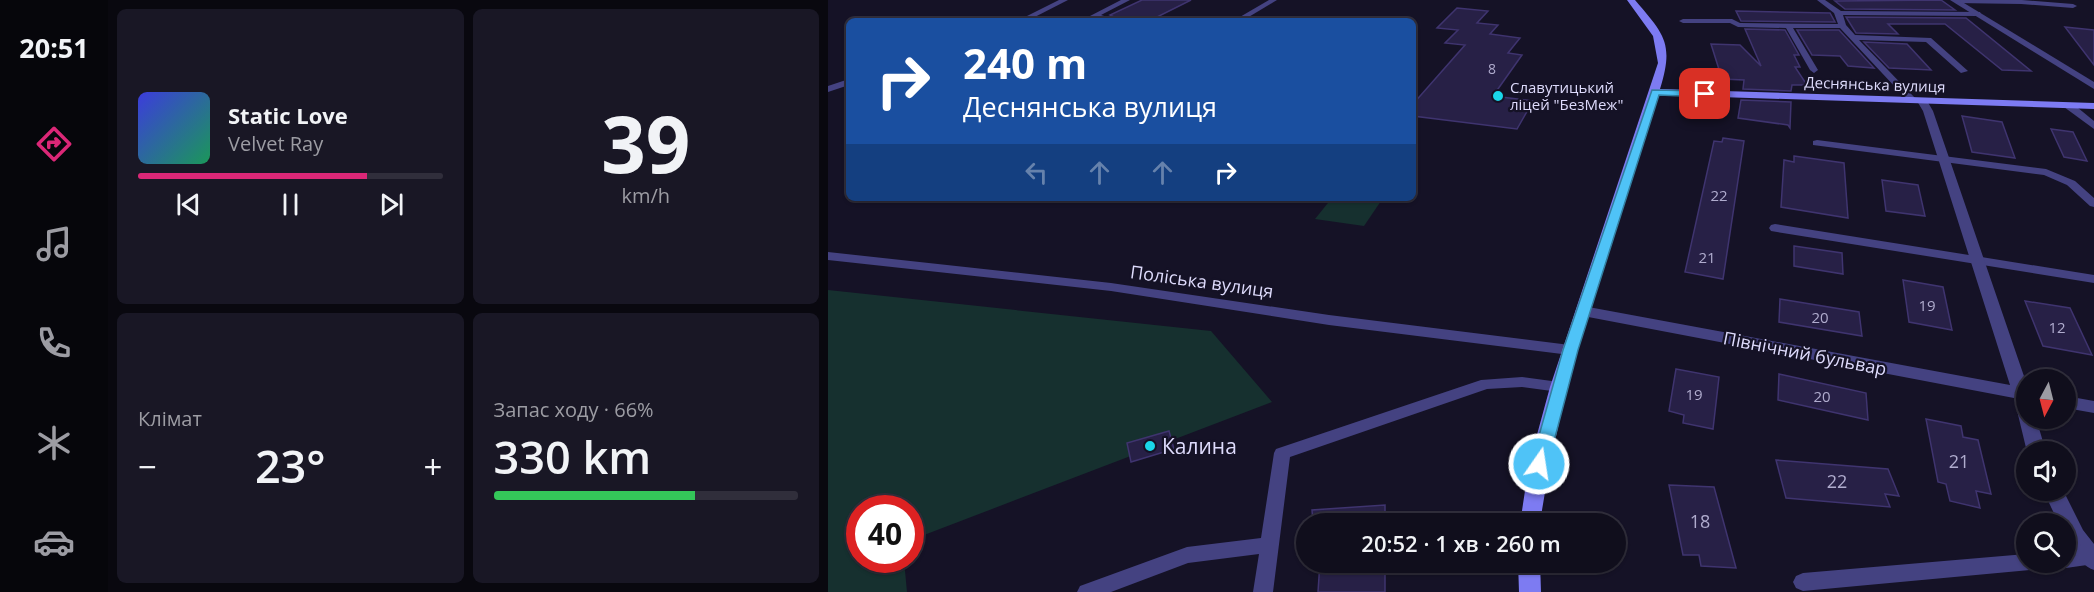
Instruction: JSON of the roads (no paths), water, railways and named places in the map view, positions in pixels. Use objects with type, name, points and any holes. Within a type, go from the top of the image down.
[{"type":"street","points":[[1532,513],[1539,464],[1559,387],[1663,63],[1662,49],[1654,28],[1631,0]]},
{"type":"street","points":[[1955,1],[2094,86]]},
{"type":"street","name":"Деснянська вулиця","points":[[1655,92],[2094,106]]},
{"type":"street","points":[[1917,101],[1928,111],[1976,259],[2016,372]]},
{"type":"street","points":[[2068,105],[2094,126]]},
{"type":"street","name":"Поліська вулиця","points":[[828,256],[1111,287],[1358,324],[1570,350]]},
{"type":"street","name":"Північний бульвар","points":[[1583,311],[2016,392]]},
{"type":"street","points":[[2076,404],[2094,407]]},
{"type":"street","points":[[2058,501],[2065,517],[2092,559]]},
{"type":"street","points":[[1529,573],[1530,592]]},
{"type":"lane","points":[[1027,18],[1065,0]]},
{"type":"lane","points":[[1100,18],[1094,17],[1128,0]]},
{"type":"lane","points":[[1242,18],[1274,0]]},
{"type":"lane","points":[[1820,0],[1838,13],[1977,14]]},
{"type":"lane","points":[[1955,1],[2021,1],[2073,6]]},
{"type":"lane","points":[[1838,13],[1842,26],[1917,101]]},
{"type":"lane","points":[[1683,21],[1842,26]]},
{"type":"lane","points":[[1788,25],[1814,70]]},
{"type":"lane","points":[[1855,37],[1928,40],[1964,71]]},
{"type":"lane","points":[[828,89],[846,83]]},
{"type":"lane","points":[[1817,143],[2055,175],[2077,187],[2094,204]]},
{"type":"lane","points":[[1775,228],[2094,279]]},
{"type":"lane","points":[[1263,592],[1282,453],[1486,384],[1522,382],[1559,387]]},
{"type":"lane","points":[[1087,592],[1187,555],[1269,545]]},
{"type":"lane","points":[[2076,560],[2092,559]]},
{"type":"lane","points":[[1803,582],[2016,563]]},
{"type":"place","name":"Славутицький ліцей \"БезМеж\"","points":[[1498,96]]},
{"type":"place","name":"Калина","points":[[1150,446]]}]
